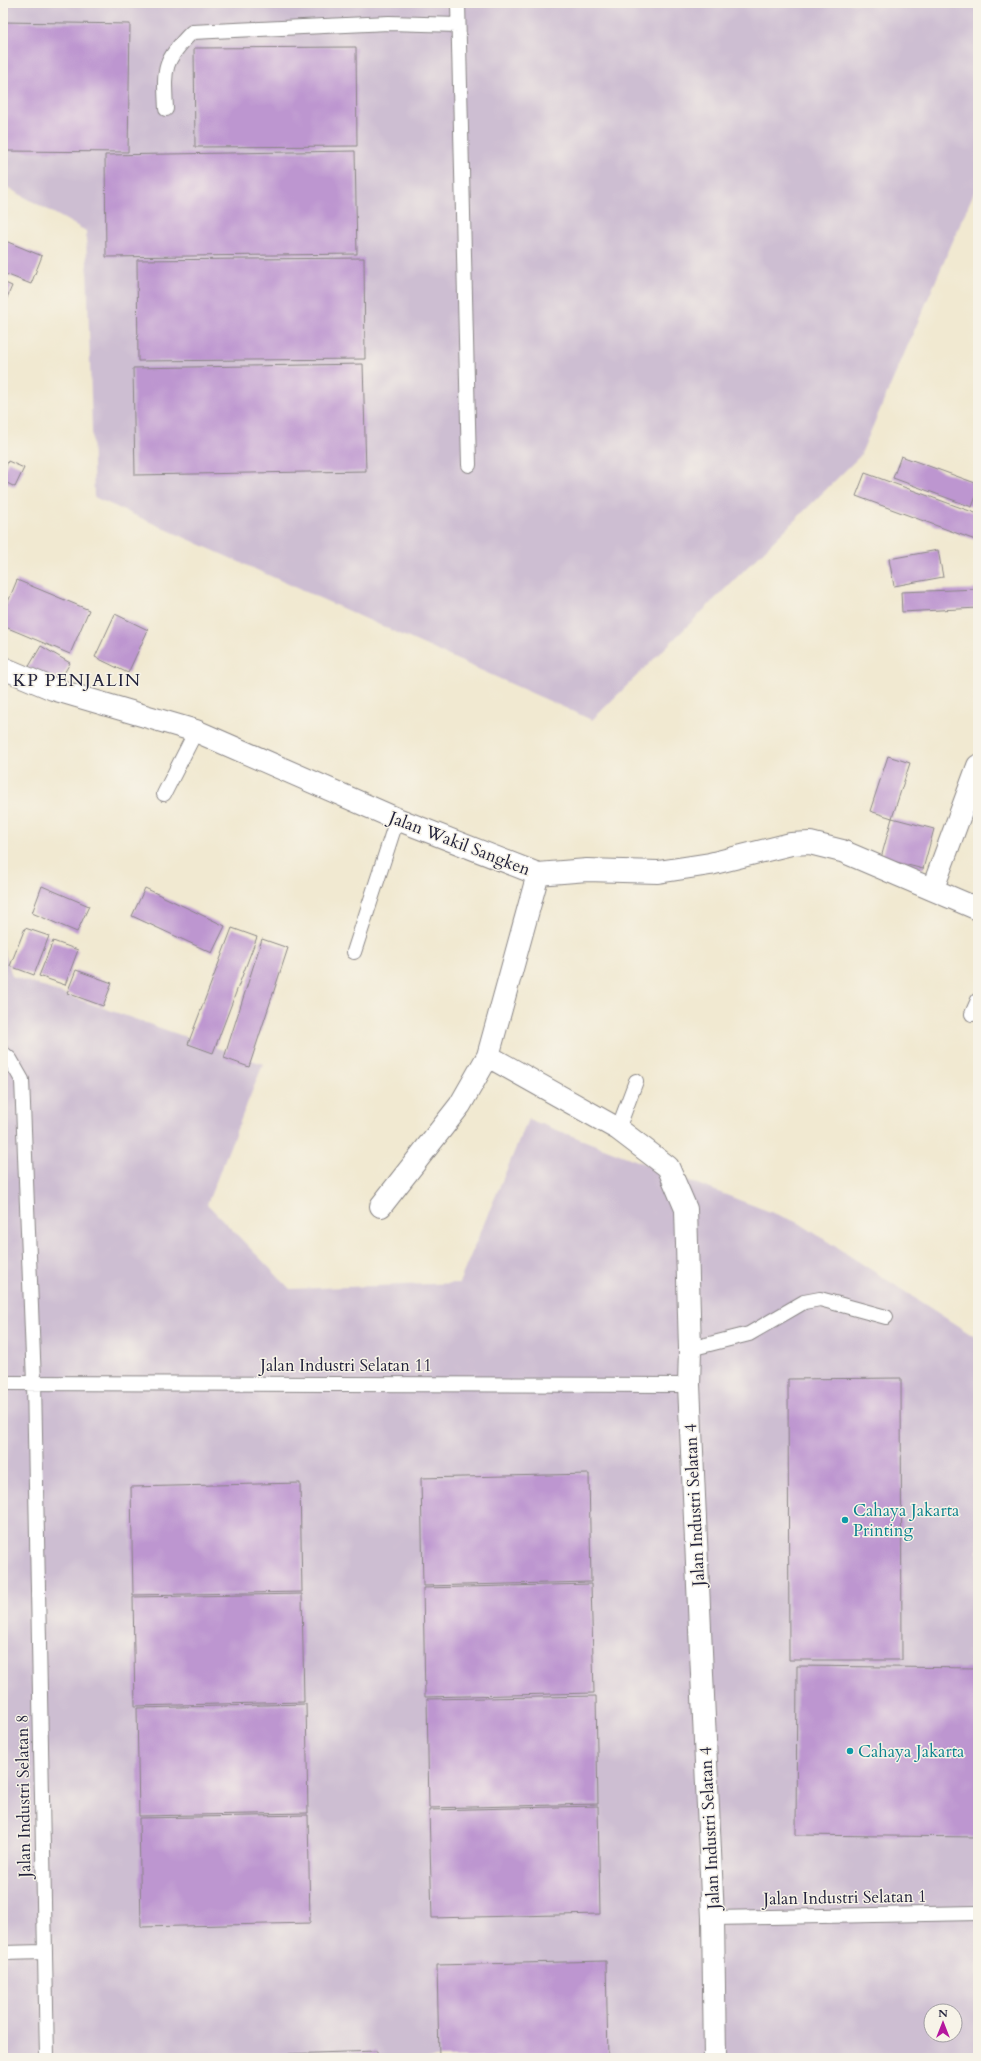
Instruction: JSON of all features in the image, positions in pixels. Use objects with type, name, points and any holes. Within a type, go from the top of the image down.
[{"type":"street","name":"Jalan Wakil Sangken","points":[[3,668],[53,689],[196,731],[397,820],[538,874],[587,870],[658,872],[710,864],[791,844],[810,843],[842,851],[933,888],[978,909]]},
{"type":"street","points":[[933,888],[978,766]]},
{"type":"street","points":[[380,1206],[460,1105],[488,1056],[538,874]]},
{"type":"street","name":"Jalan Industri Selatan 4","points":[[488,1056],[618,1128],[668,1167],[686,1209],[690,1348],[689,1385],[714,1918],[715,2058]]},
{"type":"lane","points":[[458,3],[469,464]]},
{"type":"lane","points":[[166,109],[164,72],[174,50],[192,32],[389,23],[458,25]]},
{"type":"lane","points":[[164,794],[196,731]]},
{"type":"lane","points":[[354,952],[397,820]]},
{"type":"lane","points":[[972,1014],[978,1000]]},
{"type":"lane","name":"Jalan Industri Selatan 8","points":[[3,1053],[10,1059],[22,1080],[34,1382],[47,2058]]},
{"type":"lane","points":[[618,1128],[636,1081]]},
{"type":"lane","points":[[690,1348],[749,1334],[804,1302],[820,1299],[886,1317]]},
{"type":"lane","name":"Jalan Industri Selatan 11","points":[[3,1383],[689,1385]]},
{"type":"lane","name":"Jalan Industri Selatan 1","points":[[714,1918],[978,1913]]},
{"type":"lane","points":[[3,1953],[44,1952]]},
{"type":"shaded area","points":[[3,3],[978,3],[978,183],[860,456],[592,720],[94,497],[86,231],[3,185]]},
{"type":"shaded area","points":[[3,947],[12,976],[263,1064],[207,1204],[290,1289],[459,1283],[528,1119],[799,1223],[978,1339],[978,2058],[3,2058]]},
{"type":"building","points":[[3,22],[130,24],[128,152],[3,151]]},
{"type":"building","points":[[356,47],[357,146],[195,147],[194,48]]},
{"type":"building","points":[[355,151],[357,254],[106,257],[105,155]]},
{"type":"building","points":[[3,240],[42,256],[31,284],[3,273]]},
{"type":"building","points":[[364,258],[365,359],[138,361],[137,260]]},
{"type":"building","points":[[3,282],[12,286],[3,307]]},
{"type":"building","points":[[363,364],[366,471],[135,475],[133,368]]},
{"type":"building","points":[[901,456],[978,484],[978,491],[972,507],[893,478]]},
{"type":"building","points":[[8,461],[24,468],[15,487],[3,481],[3,473]]},
{"type":"building","points":[[865,473],[978,514],[978,541],[856,496]]},
{"type":"building","points":[[938,550],[943,577],[894,586],[889,559]]},
{"type":"building","points":[[17,580],[89,610],[70,654],[3,626],[3,614]]},
{"type":"building","points":[[978,589],[978,608],[902,612],[901,592]]},
{"type":"building","points":[[115,614],[148,630],[128,673],[95,657]]},
{"type":"building","points":[[41,646],[70,663],[58,684],[28,668]]},
{"type":"building","points":[[888,756],[910,763],[892,818],[870,811]]},
{"type":"building","points":[[892,818],[934,829],[923,869],[881,858]]},
{"type":"building","points":[[42,886],[89,906],[77,932],[32,913]]},
{"type":"building","points":[[145,888],[225,926],[212,953],[132,916]]},
{"type":"building","points":[[25,928],[49,936],[34,975],[10,966]]},
{"type":"building","points":[[232,928],[257,937],[213,1053],[188,1044]]},
{"type":"building","points":[[262,939],[288,948],[249,1067],[224,1058]]},
{"type":"building","points":[[53,941],[78,950],[65,985],[39,976]]},
{"type":"building","points":[[76,970],[112,983],[103,1006],[67,993]]},
{"type":"building","name":"Cahaya Jakarta Printing","points":[[901,1378],[902,1660],[789,1660],[788,1379]]},
{"type":"building","points":[[589,1474],[591,1582],[423,1586],[421,1478]]},
{"type":"building","points":[[300,1483],[302,1592],[133,1595],[131,1487]]},
{"type":"building","points":[[591,1584],[594,1693],[425,1697],[423,1588]]},
{"type":"building","points":[[302,1594],[304,1702],[135,1706],[133,1597]]},
{"type":"building","points":[[797,1666],[978,1668],[978,1837],[796,1835]]},
{"type":"building","points":[[596,1696],[598,1804],[429,1808],[427,1699]]},
{"type":"building","points":[[306,1704],[308,1813],[139,1816],[137,1708]]},
{"type":"building","points":[[598,1806],[600,1914],[432,1918],[429,1810]]},
{"type":"building","points":[[308,1815],[310,1923],[141,1927],[139,1818]]},
{"type":"building","points":[[606,1961],[608,2058],[439,2058],[437,1965]]},
{"type":"building","points":[[377,2051],[377,2058],[191,2058],[191,2057]]},
{"type":"place","name":"Cahaya Jakarta Printing","points":[[845,1520]]},
{"type":"place","name":"Cahaya Jakarta","points":[[850,1751]]},
{"type":"district","name":"KP PENJALIN","points":[[77,680]]}]
